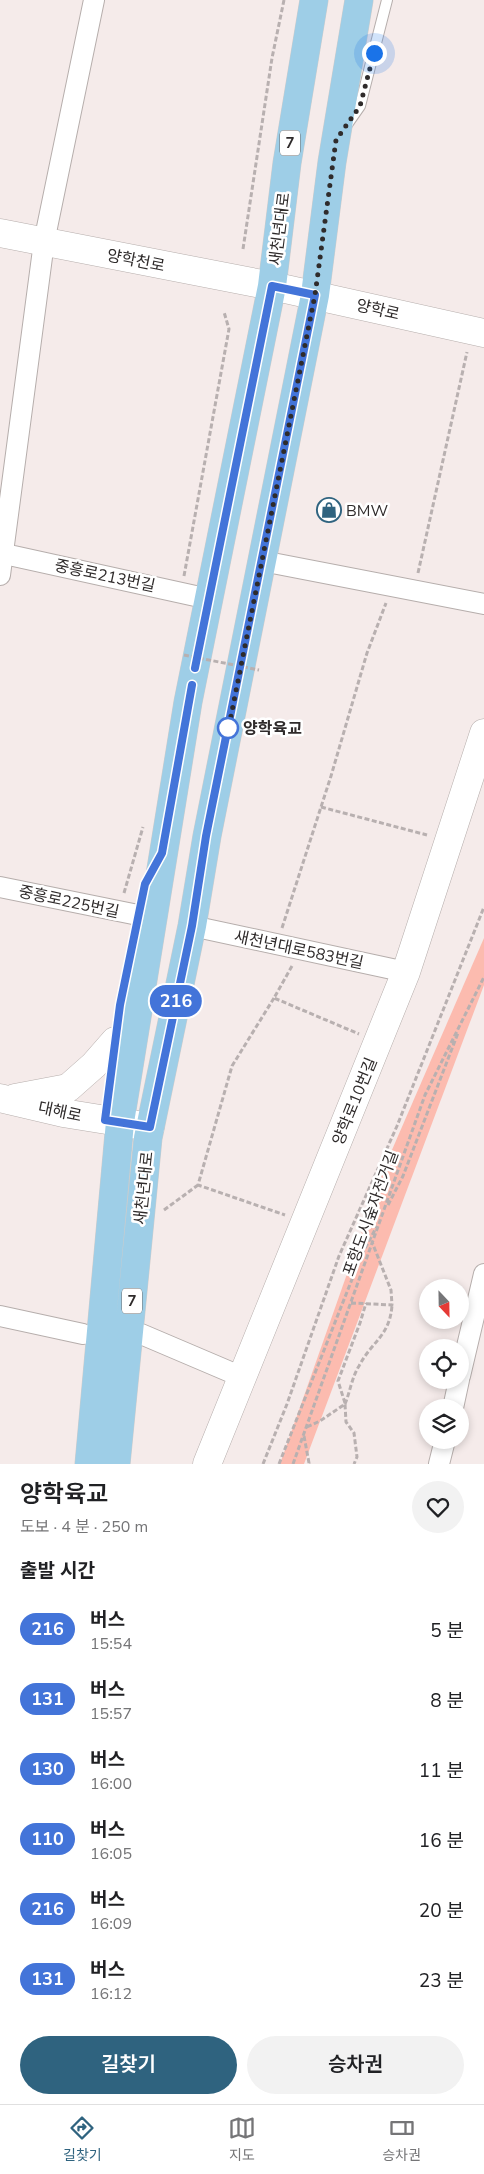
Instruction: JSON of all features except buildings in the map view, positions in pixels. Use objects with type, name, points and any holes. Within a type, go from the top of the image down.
[{"type":"main road","name":"새천년대로","points":[[88,1464],[112,1121],[154,918],[162,853],[188,702],[272,286],[287,163],[314,0]]},
{"type":"main road","name":"새천년대로","points":[[116,1464],[149,1132],[192,926],[206,836],[315,295],[336,140],[359,0]]},
{"type":"main road","points":[[336,140],[350,84],[378,0]]},
{"type":"main road","name":"양학천로","points":[[0,232],[272,286]]},
{"type":"main road","name":"양학로","points":[[272,286],[478,332]]},
{"type":"main road","name":"양학로10번길","points":[[207,1464],[406,972],[484,732]]},
{"type":"main road","points":[[71,1464],[97,1180],[112,1121],[115,1041],[120,1005],[145,884],[162,853]]},
{"type":"main road","points":[[4,1099],[68,1088],[115,1041]]},
{"type":"main road","name":"대해로","points":[[4,1099],[63,1113],[112,1121],[149,1132]]},
{"type":"main road","points":[[131,1464],[158,1166],[149,1132]]},
{"type":"street","points":[[0,575],[44,242],[94,0]]},
{"type":"street","name":"중흥로213번길","points":[[2,553],[209,599]]},
{"type":"street","points":[[262,561],[484,604]]},
{"type":"street","name":"중흥로225번길","points":[[0,886],[138,915]]},
{"type":"street","name":"새천년대로583번길","points":[[192,926],[302,948],[406,972]]},
{"type":"street","points":[[469,1339],[484,1274]]},
{"type":"street","points":[[0,1316],[83,1334]]},
{"type":"street","points":[[142,1334],[242,1377]]},
{"type":"street","points":[[439,1464],[443,1449]]},
{"type":"lane","points":[[336,140],[360,106],[387,0]]},
{"type":"path","points":[[243,249],[272,58],[284,0]]},
{"type":"path","points":[[414,590],[478,332]]},
{"type":"path","points":[[276,943],[321,807],[367,653],[393,586]]},
{"type":"path","points":[[184,655],[259,670]]},
{"type":"path","points":[[321,807],[448,840]]},
{"type":"path","points":[[263,1464],[287,1404],[340,1256],[397,1126],[484,907]]},
{"type":"path","points":[[153,1218],[198,1185],[232,1066],[302,948]]},
{"type":"path","name":"포항도시숲자전거길","points":[[293,1464],[425,1095],[484,977]]},
{"type":"path","points":[[274,998],[378,1042]]},
{"type":"path","points":[[279,1464],[362,1254],[403,1176],[464,1018]]},
{"type":"path","points":[[198,1185],[305,1222]]},
{"type":"path","points":[[306,1427],[320,1421],[345,1404],[357,1368],[379,1340],[391,1320],[391,1290],[372,1242]]},
{"type":"path","points":[[351,1303],[392,1304]]},
{"type":"path","points":[[354,1464],[358,1457],[354,1433],[346,1422],[345,1404],[338,1381],[366,1303]]},
{"type":"path","points":[[304,1435],[310,1463],[308,1464]]},
{"type":"shaded area","points":[[484,938],[484,985],[304,1464],[280,1464],[385,1166]]},
{"type":"bus line","name":"216","points":[[192,685],[162,853],[145,884],[120,1005],[105,1120],[150,1127],[192,926],[206,836],[315,295],[272,286],[195,668]]},
{"type":"place","name":"BMW","points":[[329,510]]},
{"type":"place","name":"양학육교","points":[[228,728]]},
{"type":"route","points":[[228,728],[228,731],[315,295],[336,140],[360,106],[374,53]]}]
